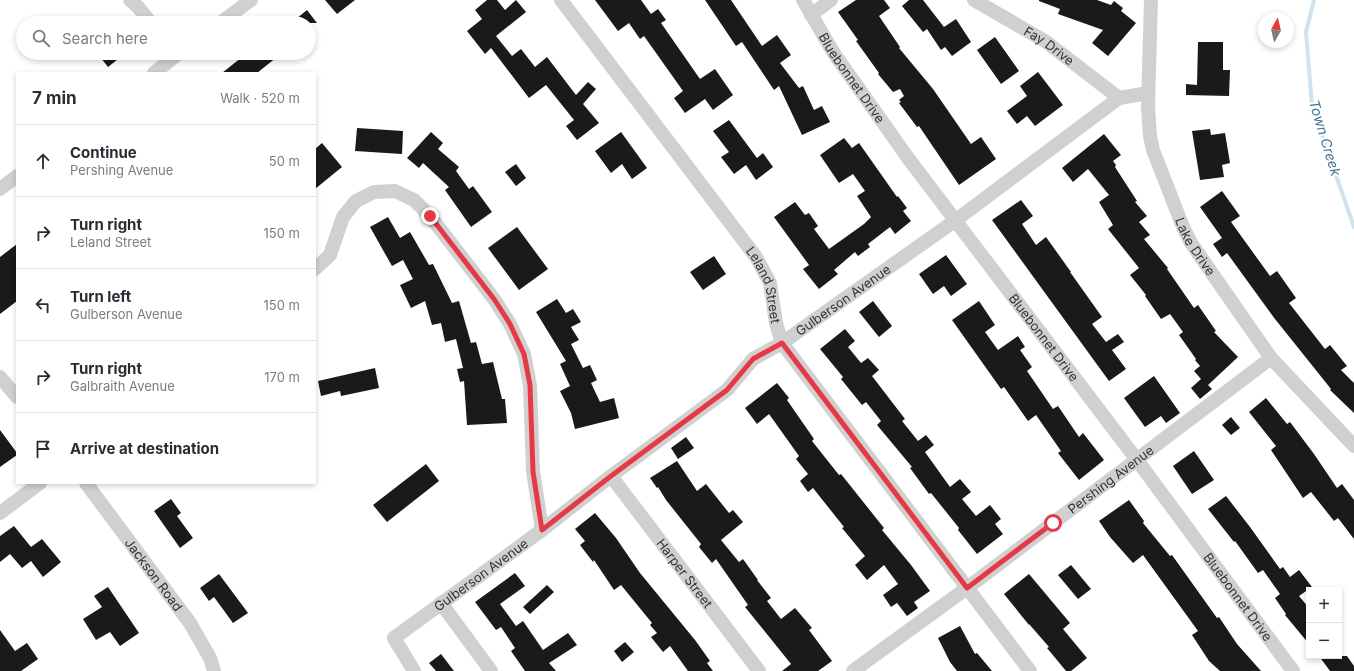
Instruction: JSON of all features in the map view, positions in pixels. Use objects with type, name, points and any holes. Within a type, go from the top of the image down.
[{"type":"street","points":[[130,0],[146,16]]},
{"type":"street","points":[[229,16],[251,0]]},
{"type":"street","name":"Leland Street","points":[[562,0],[764,270],[770,283],[776,323],[782,343],[1030,671]]},
{"type":"street","name":"Bluebonnet Drive","points":[[803,0],[833,52],[908,158],[1137,460],[1293,671]]},
{"type":"street","points":[[811,15],[831,0]]},
{"type":"street","name":"Fay Drive","points":[[974,0],[1045,41],[1119,98]]},
{"type":"street","name":"Lake Drive","points":[[1151,0],[1148,93],[1149,121],[1153,150],[1183,227],[1191,243],[1271,358],[1354,446]]},
{"type":"street","points":[[155,72],[170,60]]},
{"type":"street","name":"Gulberson Avenue","points":[[414,671],[394,638],[542,530],[611,476],[727,390],[753,359],[782,343],[956,220],[1119,98],[1148,93]]},
{"type":"street","points":[[0,189],[16,177]]},
{"type":"street","points":[[316,269],[330,255],[343,217],[356,201],[374,192],[395,191],[414,200],[430,216],[494,299],[510,324],[524,354],[530,385],[533,472],[542,530]]},
{"type":"street","name":"Pershing Avenue","points":[[853,671],[967,588],[1271,358]]},
{"type":"street","points":[[0,377],[16,396]]},
{"type":"street","name":"Harper Street","points":[[611,476],[759,671]]},
{"type":"street","points":[[0,514],[39,484]]},
{"type":"street","name":"Jackson Road","points":[[87,484],[190,623],[210,658],[214,671]]},
{"type":"street","points":[[441,603],[491,671]]},
{"type":"building","points":[[325,0],[355,0],[337,14]]},
{"type":"building","points":[[487,0],[497,0],[505,10],[516,0],[526,12],[496,36],[512,56],[521,49],[535,67],[547,57],[576,95],[588,82],[596,89],[583,104],[599,123],[577,140],[566,126],[574,120],[546,85],[529,98],[491,48],[485,54],[467,31],[482,19],[475,10]]},
{"type":"building","points":[[595,0],[641,0],[651,14],[658,9],[666,20],[661,23],[700,79],[715,69],[733,95],[713,110],[705,99],[685,113],[674,98],[683,91],[644,36],[640,39],[629,23],[618,31]]},
{"type":"building","points":[[705,0],[731,0],[762,46],[777,35],[791,55],[780,63],[799,88],[803,86],[814,110],[822,106],[830,122],[802,135],[779,86],[774,90],[742,42],[736,46]]},
{"type":"building","points":[[856,0],[884,0],[890,8],[879,16],[900,47],[899,48],[933,89],[971,144],[981,137],[996,159],[959,185],[919,126],[917,127],[899,103],[901,102],[899,100],[904,96],[900,89],[893,92],[878,74],[879,73],[856,41],[858,40],[838,12]]},
{"type":"building","points":[[909,0],[923,0],[944,27],[956,19],[971,42],[952,56],[945,47],[941,50],[927,29],[923,32],[902,6]]},
{"type":"building","points":[[1039,0],[1097,0],[1111,5],[1114,1],[1123,8],[1121,11],[1136,23],[1108,56],[1092,43],[1103,30],[1058,14],[1060,9]]},
{"type":"building","points":[[307,10],[312,16],[300,16]]},
{"type":"building","points":[[995,37],[1019,71],[1001,84],[977,50]]},
{"type":"building","points":[[1198,42],[1223,42],[1223,70],[1230,70],[1229,96],[1186,95],[1186,84],[1197,85]]},
{"type":"building","points":[[102,60],[117,60],[108,67]]},
{"type":"building","points":[[238,60],[273,60],[258,72],[223,72]]},
{"type":"building","points":[[1038,72],[1063,105],[1035,126],[1027,116],[1017,124],[1007,111],[1027,96],[1020,86]]},
{"type":"building","points":[[729,120],[757,158],[763,153],[773,167],[756,180],[746,165],[734,174],[721,157],[729,152],[713,131]]},
{"type":"building","points":[[357,128],[403,131],[402,154],[355,151]]},
{"type":"building","points":[[1210,129],[1211,135],[1225,133],[1230,163],[1222,165],[1224,177],[1200,180],[1192,131]]},
{"type":"building","points":[[431,132],[443,143],[438,149],[459,167],[456,171],[469,189],[473,186],[492,212],[471,227],[445,190],[449,187],[423,163],[419,168],[407,158]]},
{"type":"building","points":[[621,132],[647,168],[632,179],[622,164],[611,173],[595,151]]},
{"type":"building","points":[[1104,134],[1121,155],[1113,161],[1116,165],[1115,167],[1137,201],[1135,202],[1147,216],[1139,222],[1150,235],[1144,239],[1168,268],[1167,269],[1194,308],[1198,305],[1216,331],[1214,332],[1238,357],[1208,385],[1212,389],[1200,399],[1191,388],[1201,379],[1194,371],[1200,366],[1179,335],[1183,332],[1170,314],[1161,319],[1145,296],[1146,295],[1130,275],[1139,268],[1108,229],[1113,225],[1099,202],[1109,195],[1088,169],[1073,182],[1062,168]]},
{"type":"building","points":[[844,138],[852,148],[859,143],[897,197],[898,196],[907,208],[903,211],[911,221],[895,234],[890,227],[868,244],[870,247],[858,256],[855,252],[834,270],[838,274],[819,289],[803,269],[809,265],[774,217],[795,202],[805,215],[809,213],[818,226],[814,229],[829,249],[864,224],[871,217],[857,196],[865,191],[853,174],[839,183],[820,155]]},
{"type":"building","points":[[322,143],[342,167],[316,188],[316,148]]},
{"type":"building","points":[[516,164],[526,178],[516,186],[505,172]]},
{"type":"building","points":[[1222,191],[1240,216],[1231,222],[1270,276],[1277,271],[1296,298],[1289,303],[1325,349],[1330,345],[1347,366],[1341,370],[1354,383],[1354,413],[1330,390],[1331,389],[1275,319],[1227,253],[1222,257],[1213,244],[1222,238],[1200,207]]},
{"type":"building","points":[[1021,200],[1033,216],[1022,224],[1036,245],[1046,237],[1102,317],[1092,324],[1106,342],[1118,334],[1124,342],[1112,350],[1126,369],[1109,381],[992,220]]},
{"type":"building","points":[[388,217],[400,238],[410,232],[429,265],[433,264],[452,303],[459,301],[471,343],[476,342],[482,364],[493,362],[502,399],[505,399],[507,423],[467,425],[464,381],[460,382],[457,369],[463,368],[456,339],[445,342],[441,323],[432,325],[425,301],[411,308],[400,285],[413,279],[403,260],[392,266],[370,227]]},
{"type":"building","points":[[517,227],[548,269],[519,290],[488,248]]},
{"type":"building","points":[[16,245],[16,302],[0,314],[0,257]]},
{"type":"building","points":[[946,255],[967,284],[951,296],[944,286],[933,294],[919,274]]},
{"type":"building","points":[[714,256],[726,274],[703,290],[690,272]]},
{"type":"building","points":[[557,299],[566,313],[573,309],[581,322],[571,327],[579,340],[571,344],[583,368],[590,365],[597,380],[591,383],[600,402],[614,398],[619,418],[575,429],[571,413],[560,391],[570,386],[560,364],[566,361],[536,312]]},
{"type":"building","points":[[873,301],[892,326],[879,337],[859,312]]},
{"type":"building","points":[[979,301],[995,325],[985,332],[998,350],[1018,336],[1025,347],[1020,350],[1032,367],[1027,371],[1053,409],[1058,406],[1079,437],[1083,433],[1104,460],[1079,480],[1058,453],[1061,451],[1036,415],[1028,421],[1004,387],[1001,389],[952,320]]},
{"type":"building","points":[[845,329],[855,341],[848,347],[861,363],[868,358],[879,370],[872,376],[905,419],[902,421],[918,441],[926,435],[934,445],[925,452],[950,487],[960,479],[971,492],[962,499],[976,516],[990,505],[1001,519],[995,524],[1003,534],[977,554],[958,530],[959,528],[931,493],[929,494],[910,468],[912,467],[877,425],[881,421],[866,402],[862,405],[841,379],[843,377],[820,349]]},
{"type":"building","points":[[375,368],[379,388],[341,396],[340,391],[321,396],[318,381]]},
{"type":"building","points":[[1154,376],[1180,413],[1166,423],[1161,416],[1145,427],[1124,398]]},
{"type":"building","points":[[777,383],[789,398],[787,400],[814,439],[812,441],[839,475],[841,474],[884,528],[882,530],[930,591],[914,602],[918,608],[907,616],[897,603],[891,607],[883,595],[898,584],[884,565],[867,580],[855,565],[865,556],[842,528],[844,527],[813,488],[808,492],[800,481],[808,474],[796,459],[799,456],[769,414],[757,424],[745,408]]},
{"type":"building","points":[[1266,398],[1287,424],[1290,422],[1337,488],[1342,484],[1354,500],[1354,539],[1338,518],[1334,521],[1311,492],[1303,498],[1271,450],[1276,446],[1249,412]]},
{"type":"building","points":[[1231,417],[1240,428],[1231,435],[1222,425]]},
{"type":"building","points":[[0,430],[16,452],[16,456],[0,467]]},
{"type":"building","points":[[686,437],[694,448],[678,459],[671,448]]},
{"type":"building","points":[[1194,451],[1214,480],[1192,494],[1173,466]]},
{"type":"building","points":[[677,461],[697,491],[706,484],[729,513],[733,510],[743,522],[721,540],[739,562],[743,559],[771,598],[767,601],[781,619],[795,608],[812,628],[809,630],[832,661],[818,671],[782,671],[791,664],[745,607],[748,605],[716,559],[712,563],[699,547],[701,544],[650,478]]},
{"type":"building","points":[[426,464],[439,481],[387,522],[373,505]]},
{"type":"building","points":[[1226,496],[1280,569],[1283,567],[1290,577],[1299,570],[1312,587],[1306,587],[1306,591],[1299,596],[1306,604],[1306,640],[1285,615],[1286,614],[1275,598],[1280,594],[1263,570],[1258,573],[1235,541],[1234,542],[1208,509]]},
{"type":"building","points":[[171,499],[181,513],[177,516],[193,538],[180,548],[154,511]]},
{"type":"building","points":[[1129,500],[1144,521],[1143,523],[1170,556],[1172,555],[1217,618],[1219,617],[1237,644],[1261,671],[1220,671],[1209,661],[1192,635],[1198,631],[1143,555],[1133,563],[1110,537],[1099,521]]},
{"type":"building","points":[[595,513],[616,538],[640,573],[695,640],[710,661],[707,663],[713,671],[688,671],[670,646],[663,652],[651,637],[657,633],[650,625],[652,623],[621,585],[614,590],[594,560],[593,562],[580,545],[585,541],[575,529]]},
{"type":"building","points":[[14,526],[31,547],[42,539],[61,562],[43,577],[31,561],[22,568],[10,554],[0,562],[0,536]]},
{"type":"building","points":[[1071,565],[1091,589],[1078,599],[1058,575]]},
{"type":"building","points":[[515,573],[525,586],[500,604],[516,626],[523,621],[543,650],[568,633],[577,645],[549,663],[556,671],[525,671],[511,651],[515,648],[501,627],[496,630],[475,602]]},
{"type":"building","points":[[219,574],[248,613],[233,623],[214,597],[209,601],[200,588]]},
{"type":"building","points":[[1029,574],[1070,623],[1063,629],[1087,658],[1071,671],[1066,671],[1047,648],[1049,647],[1004,594]]},
{"type":"building","points":[[547,585],[554,592],[530,614],[523,607]]},
{"type":"building","points":[[108,587],[139,633],[120,646],[110,632],[96,640],[83,619],[102,607],[94,596]]},
{"type":"building","points":[[960,626],[975,654],[977,653],[992,671],[957,671],[950,662],[938,638]]},
{"type":"building","points":[[0,630],[15,651],[27,643],[38,659],[21,671],[0,671]]},
{"type":"building","points":[[625,642],[634,652],[622,662],[614,651]]},
{"type":"building","points":[[441,654],[454,671],[436,671],[429,663]]},
{"type":"building","points":[[1342,656],[1347,656],[1354,666],[1354,671],[1330,671],[1321,659],[1342,659]]},
{"type":"waterway","name":"Town Creek","points":[[1314,0],[1306,32],[1312,106],[1354,227]]},
{"type":"route","points":[[430,216],[494,299],[510,324],[524,354],[530,385],[533,472],[542,530],[611,476],[727,390],[753,359],[782,343],[967,588],[1053,523]]}]
